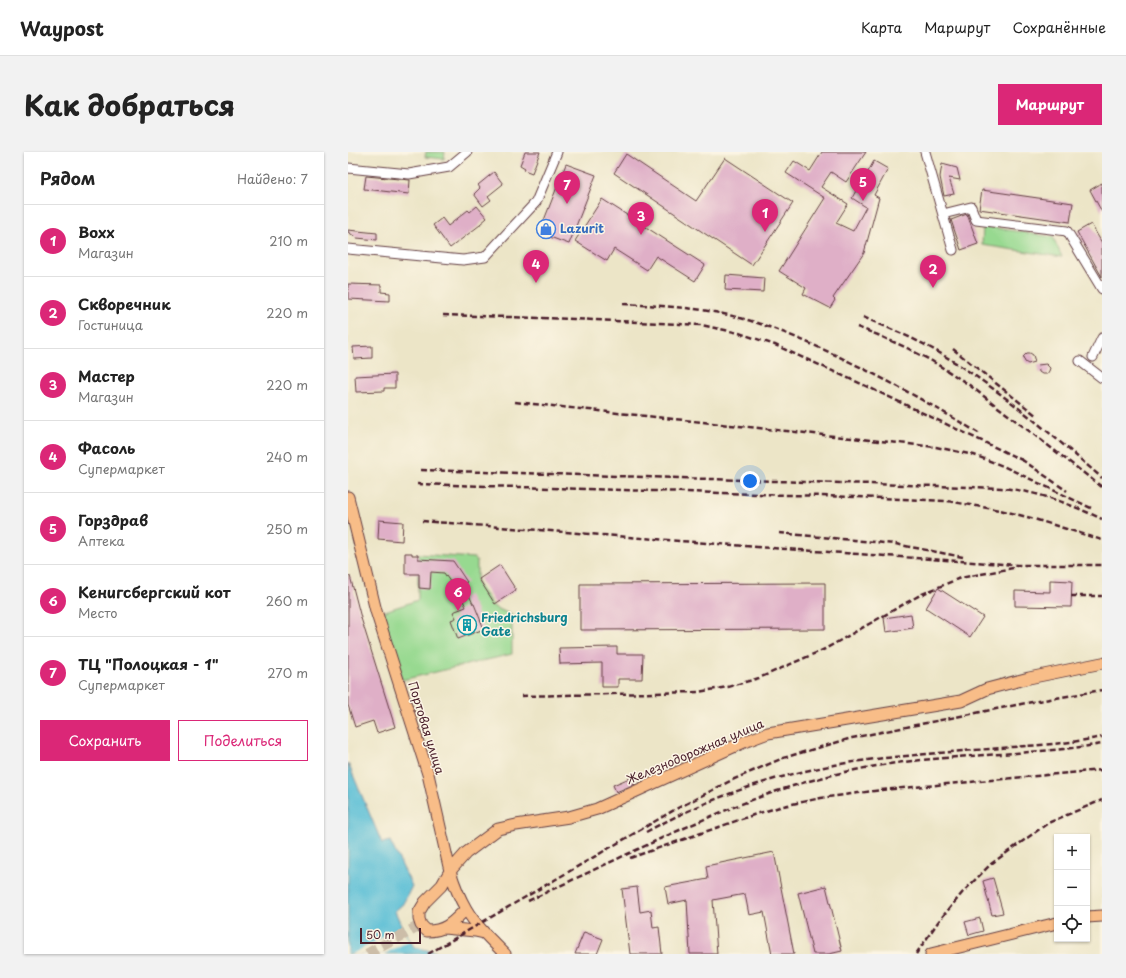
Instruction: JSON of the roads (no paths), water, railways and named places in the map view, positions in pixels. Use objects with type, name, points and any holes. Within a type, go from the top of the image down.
[{"type":"main road","name":"Портовая улица","points":[[348,497],[376,611],[428,774],[454,883],[466,909],[484,933],[505,954]]},
{"type":"main road","name":"Железнодорожная улица","points":[[484,933],[475,930],[444,928],[436,931],[427,931],[421,925],[419,912],[425,902],[442,885],[450,871],[466,853],[498,829],[568,817],[597,809],[744,742],[768,734],[961,701],[987,689],[1008,683],[1035,676],[1102,663]]},
{"type":"main road","points":[[444,928],[453,922],[466,909]]},
{"type":"main road","points":[[1090,917],[1102,916]]},
{"type":"main road","points":[[931,954],[1054,924]]},
{"type":"street","points":[[348,168],[409,174],[449,167],[467,152]]},
{"type":"street","points":[[348,249],[463,260],[485,256],[536,202],[557,152]]},
{"type":"street","points":[[925,152],[953,250]]},
{"type":"street","points":[[943,214],[971,207],[976,220],[1067,231],[1102,289]]},
{"type":"street","points":[[1093,357],[1102,338]]},
{"type":"street","points":[[1080,361],[1102,378]]},
{"type":"water","points":[[348,763],[382,843],[390,841],[412,886],[403,904],[395,911],[402,927],[414,947],[436,952],[438,954],[348,954]]},
{"type":"tunnel","points":[[367,954],[421,925]]},
{"type":"railway","points":[[623,304],[652,305],[711,311],[767,326],[811,344],[876,375],[980,434]]},
{"type":"railway","points":[[443,315],[701,325],[739,333],[775,345],[868,387],[1026,462]]},
{"type":"railway","points":[[863,317],[920,342],[981,380],[1023,411],[1102,478]]},
{"type":"railway","points":[[857,327],[907,348],[932,361],[968,384],[1102,487]]},
{"type":"railway","points":[[953,349],[1037,416]]},
{"type":"railway","points":[[515,402],[936,447],[974,455],[1003,466],[1091,508]]},
{"type":"railway","points":[[1021,459],[1067,491]]},
{"type":"railway","points":[[421,470],[1001,488],[1040,495],[1078,508],[1102,519]]},
{"type":"railway","points":[[417,484],[947,501],[1000,510],[1102,540]]},
{"type":"railway","points":[[422,521],[1017,565],[1102,565]]},
{"type":"railway","points":[[779,533],[895,544],[963,557]]},
{"type":"railway","points":[[521,696],[698,692],[728,687],[759,678],[825,649],[920,595],[960,578],[1013,568]]},
{"type":"railway","points":[[1071,596],[1102,596]]},
{"type":"railway","points":[[428,954],[676,809],[732,780],[783,758],[852,738],[1021,704],[1102,690]]},
{"type":"railway","points":[[646,832],[700,805],[729,794],[757,784],[816,769],[876,759],[1057,744],[1102,737]]},
{"type":"railway","points":[[528,901],[709,817],[756,798],[804,782],[855,770],[916,761],[1040,751],[1102,744]]},
{"type":"railway","points":[[630,858],[756,814],[783,806],[821,798],[881,790],[1102,770]]},
{"type":"railway","points":[[916,954],[938,922],[963,892],[991,864],[1048,823],[1102,800]]},
{"type":"place","name":"Горздрав","points":[[863,201]]},
{"type":"place","name":"ТЦ \"Полоцкая - 1\"","points":[[567,204]]},
{"type":"place","name":"Lazurit","points":[[546,229]]},
{"type":"place","name":"Boxx","points":[[765,232]]},
{"type":"place","name":"Мастер","points":[[641,235]]},
{"type":"place","name":"Фасоль","points":[[536,283]]},
{"type":"place","name":"Скворечник","points":[[933,288]]},
{"type":"place","name":"Кенигсбергский кот","points":[[458,611]]},
{"type":"place","name":"Friedrichsburg Gate","points":[[467,625]]}]
